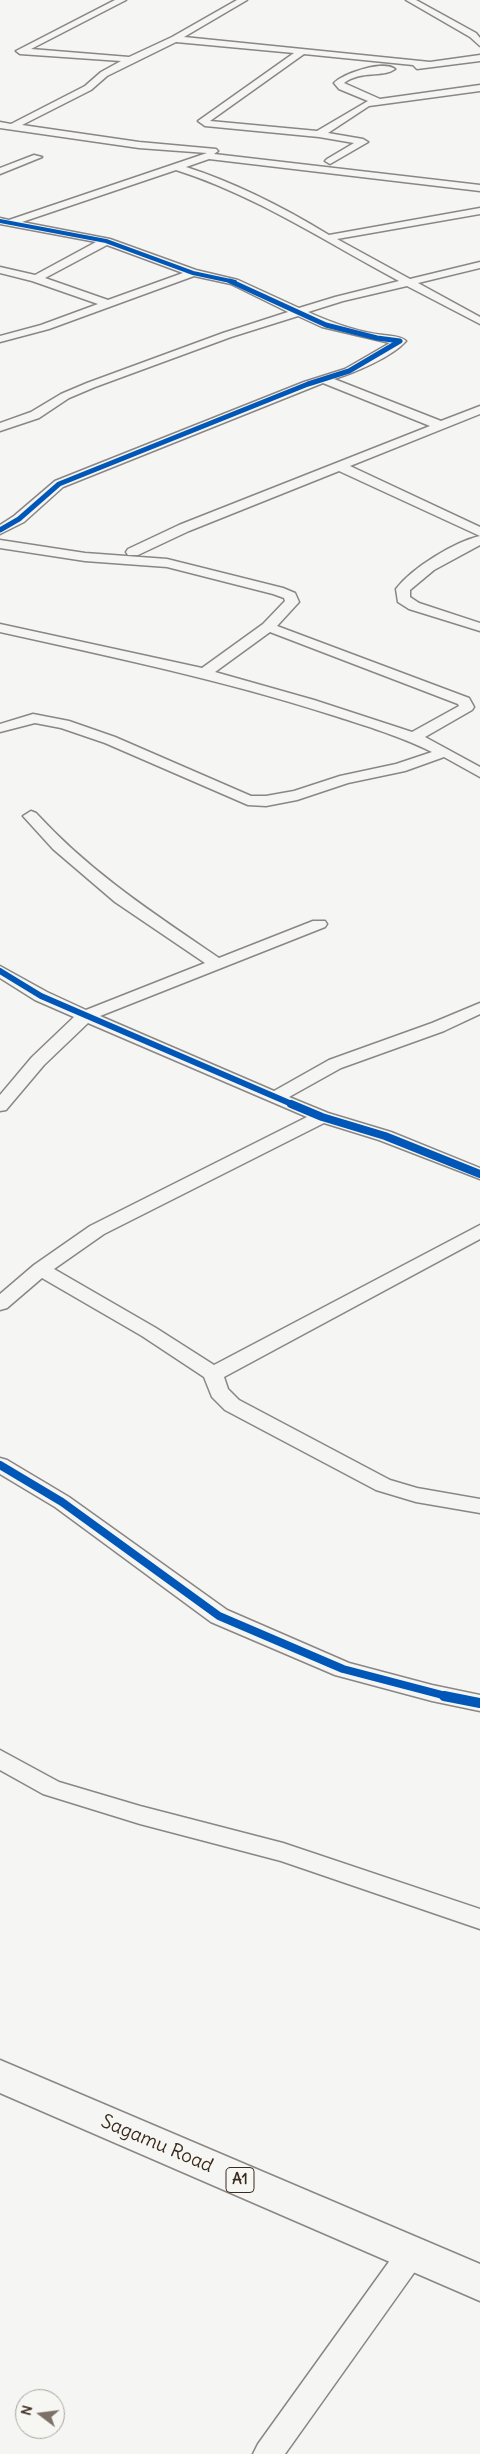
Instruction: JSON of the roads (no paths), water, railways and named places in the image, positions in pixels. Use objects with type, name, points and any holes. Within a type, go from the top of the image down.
[{"type":"highway","name":"Sagamu Road","points":[[0,2076],[480,2283]]},
{"type":"street","points":[[122,0],[20,51],[101,56],[130,60]]},
{"type":"street","points":[[14,126],[88,88],[104,74],[175,39],[243,0]]},
{"type":"street","points":[[410,0],[478,37]]},
{"type":"street","points":[[175,39],[429,64]]},
{"type":"street","points":[[300,52],[258,80],[203,121],[230,130],[319,134],[363,142],[330,161]]},
{"type":"street","points":[[381,103],[342,87],[339,83],[347,76],[358,72],[480,58]]},
{"type":"street","points":[[319,134],[366,104],[480,88]]},
{"type":"street","points":[[0,125],[139,145],[213,150],[427,183],[480,188]]},
{"type":"street","points":[[5,221],[176,167],[213,150]]},
{"type":"street","points":[[0,171],[37,157]]},
{"type":"street","points":[[176,167],[208,177],[282,211],[327,238],[480,321]]},
{"type":"street","points":[[427,183],[458,196]]},
{"type":"street","points":[[327,238],[478,207]]},
{"type":"street","points":[[0,530],[19,519],[59,484],[349,370],[400,341],[378,338],[326,325],[234,282],[193,273],[106,241],[5,221]]},
{"type":"street","points":[[36,279],[106,241]]},
{"type":"street","points":[[0,427],[35,414],[65,396],[91,385],[295,312],[480,265]]},
{"type":"street","points":[[0,270],[36,279],[106,303]]},
{"type":"street","points":[[0,339],[45,327],[106,303],[193,273]]},
{"type":"street","points":[[323,379],[439,425]]},
{"type":"street","points":[[133,552],[184,528],[480,410]]},
{"type":"street","points":[[339,466],[480,532]]},
{"type":"street","points":[[480,540],[455,552],[415,576],[403,589],[403,599],[414,606],[480,627]]},
{"type":"street","points":[[0,544],[85,557],[167,563],[278,590],[290,596],[292,602],[268,627],[204,673]]},
{"type":"street","points":[[268,627],[473,705]]},
{"type":"street","points":[[0,628],[204,673],[316,706],[413,737],[445,752],[480,773]]},
{"type":"street","points":[[413,737],[473,705]]},
{"type":"street","points":[[0,728],[20,724],[33,718],[64,724],[110,740],[248,800],[266,801],[297,794],[345,779],[400,768],[445,752]]},
{"type":"street","points":[[31,816],[58,846],[121,900],[216,963]]},
{"type":"street","points":[[0,1106],[38,1061],[85,1016],[216,963],[270,945],[319,924]]},
{"type":"street","points":[[0,971],[41,996],[85,1016],[322,1117],[385,1136],[480,1174]]},
{"type":"street","points":[[275,1097],[336,1064],[438,1027],[480,1008]]},
{"type":"street","points":[[0,1304],[41,1269],[97,1230],[322,1117]]},
{"type":"street","points":[[213,1374],[480,1231]]},
{"type":"street","points":[[41,1269],[149,1332],[213,1374],[219,1392],[232,1405],[383,1485],[416,1495],[480,1506]]},
{"type":"street","points":[[0,1465],[62,1502],[219,1616],[343,1669],[432,1693],[480,1703]]},
{"type":"street","points":[[0,1759],[52,1788],[140,1815],[283,1852],[480,1919]]},
{"type":"street","points":[[268,2454],[411,2254]]}]
